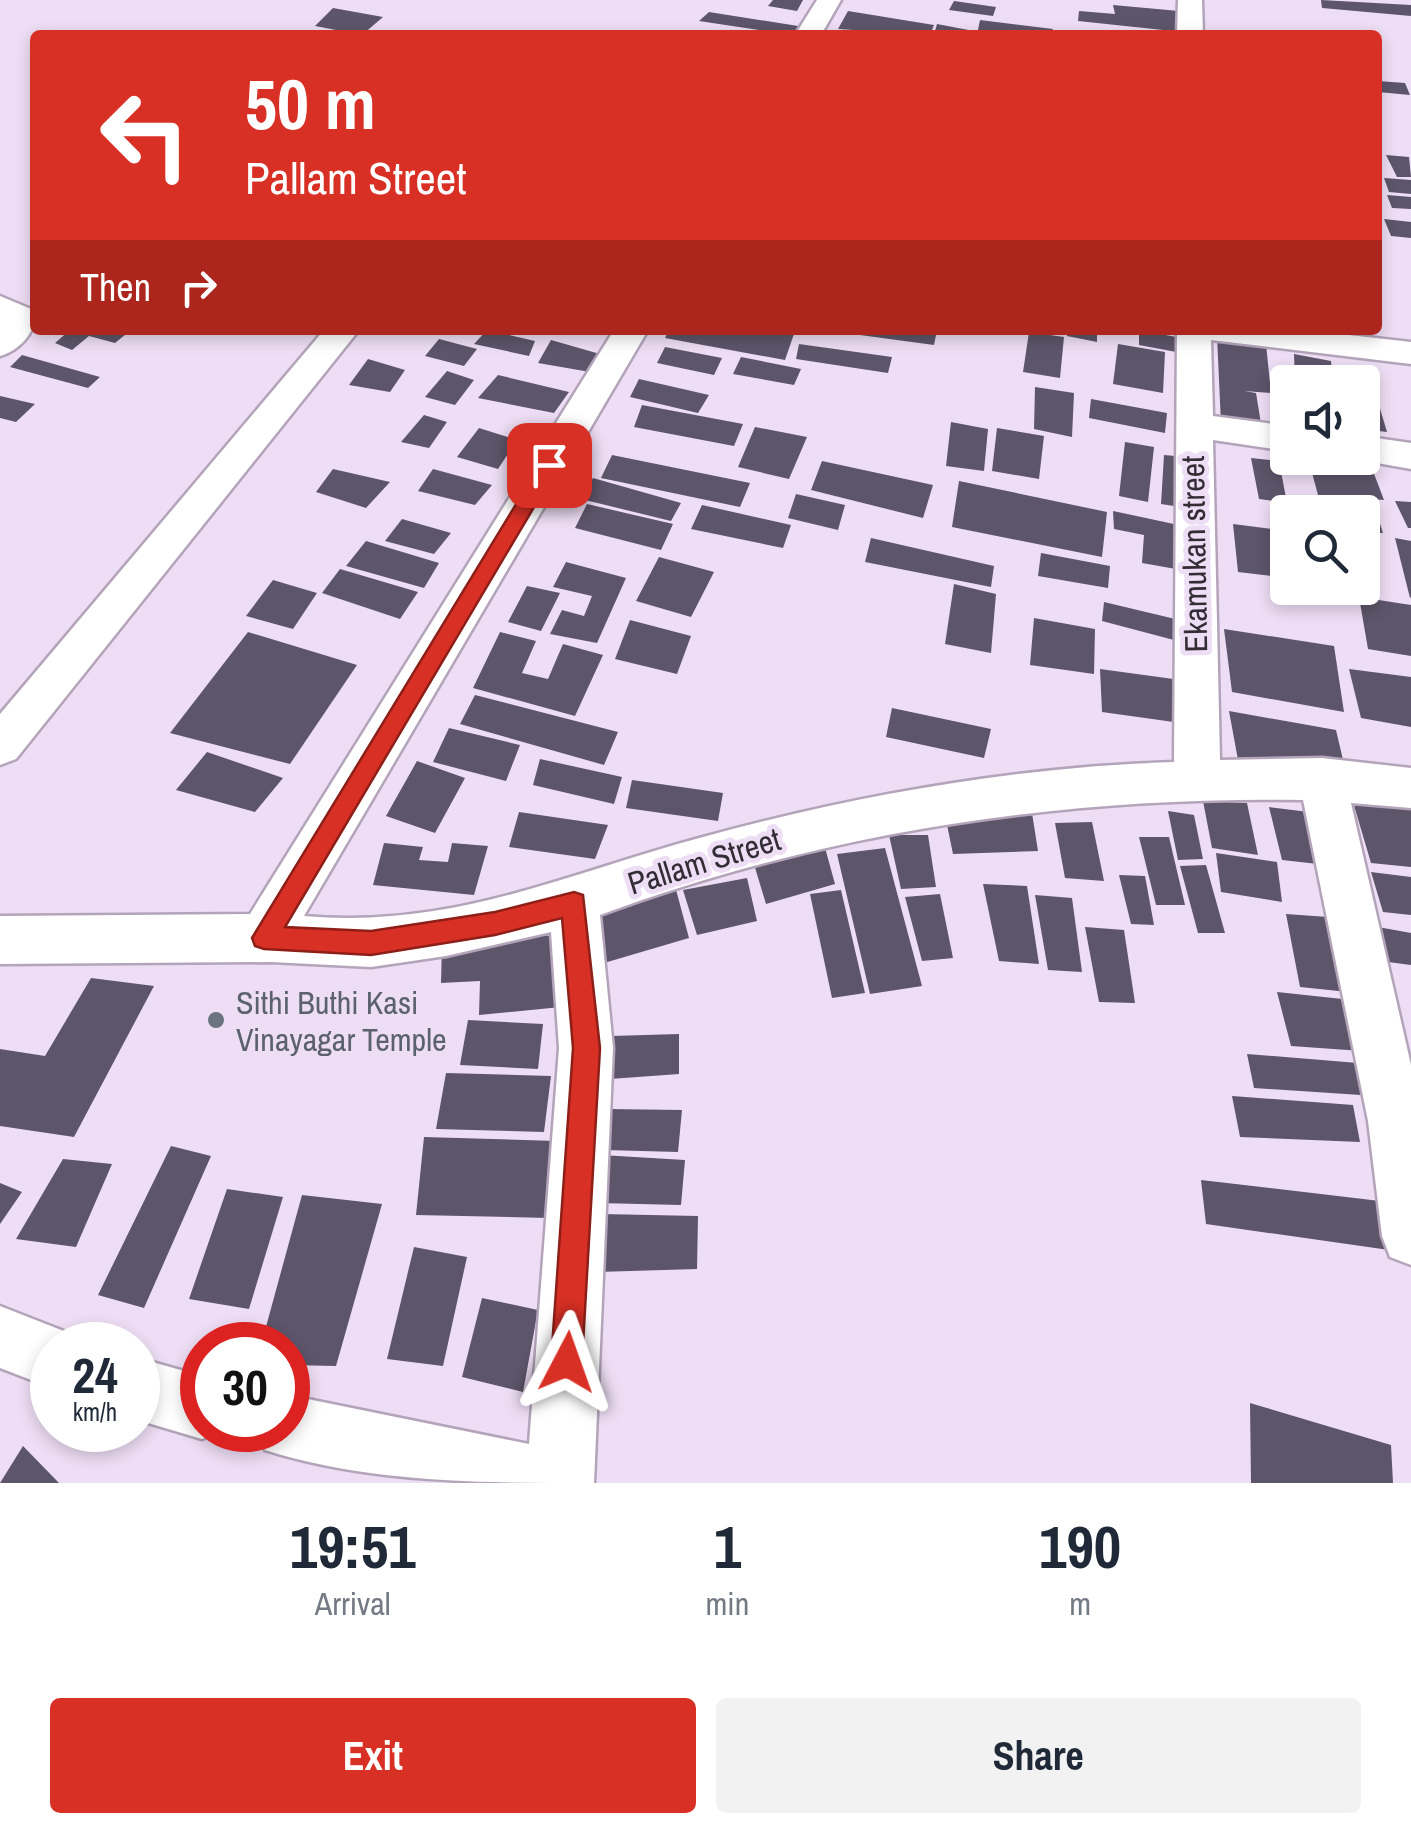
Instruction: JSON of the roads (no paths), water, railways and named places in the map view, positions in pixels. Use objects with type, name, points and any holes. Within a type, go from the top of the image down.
[{"type":"street","points":[[811,30],[829,0]]},
{"type":"street","points":[[1190,0],[1190,30]]},
{"type":"street","points":[[0,306],[19,316],[19,325],[0,345]]},
{"type":"street","points":[[0,746],[338,335]]},
{"type":"street","points":[[264,938],[627,335]]},
{"type":"street","name":"Ekamukan street","points":[[1194,335],[1197,778]]},
{"type":"street","points":[[1255,335],[1411,353]]},
{"type":"street","points":[[1192,425],[1270,436]]},
{"type":"street","points":[[1380,452],[1411,456]]},
{"type":"street","name":"Pallam Street","points":[[0,940],[264,938],[371,943],[495,924],[574,904],[668,867],[840,823],[1016,796],[1197,778],[1322,778],[1411,788]]},
{"type":"street","points":[[1322,778],[1396,1122],[1411,1236]]},
{"type":"street","points":[[310,1431],[512,1476],[560,1481],[586,1048],[574,904]]},
{"type":"street","points":[[0,1337],[30,1349]]},
{"type":"place","name":"Sithi Buthi Kasi Vinayagar Temple","points":[[216,1020]]}]
